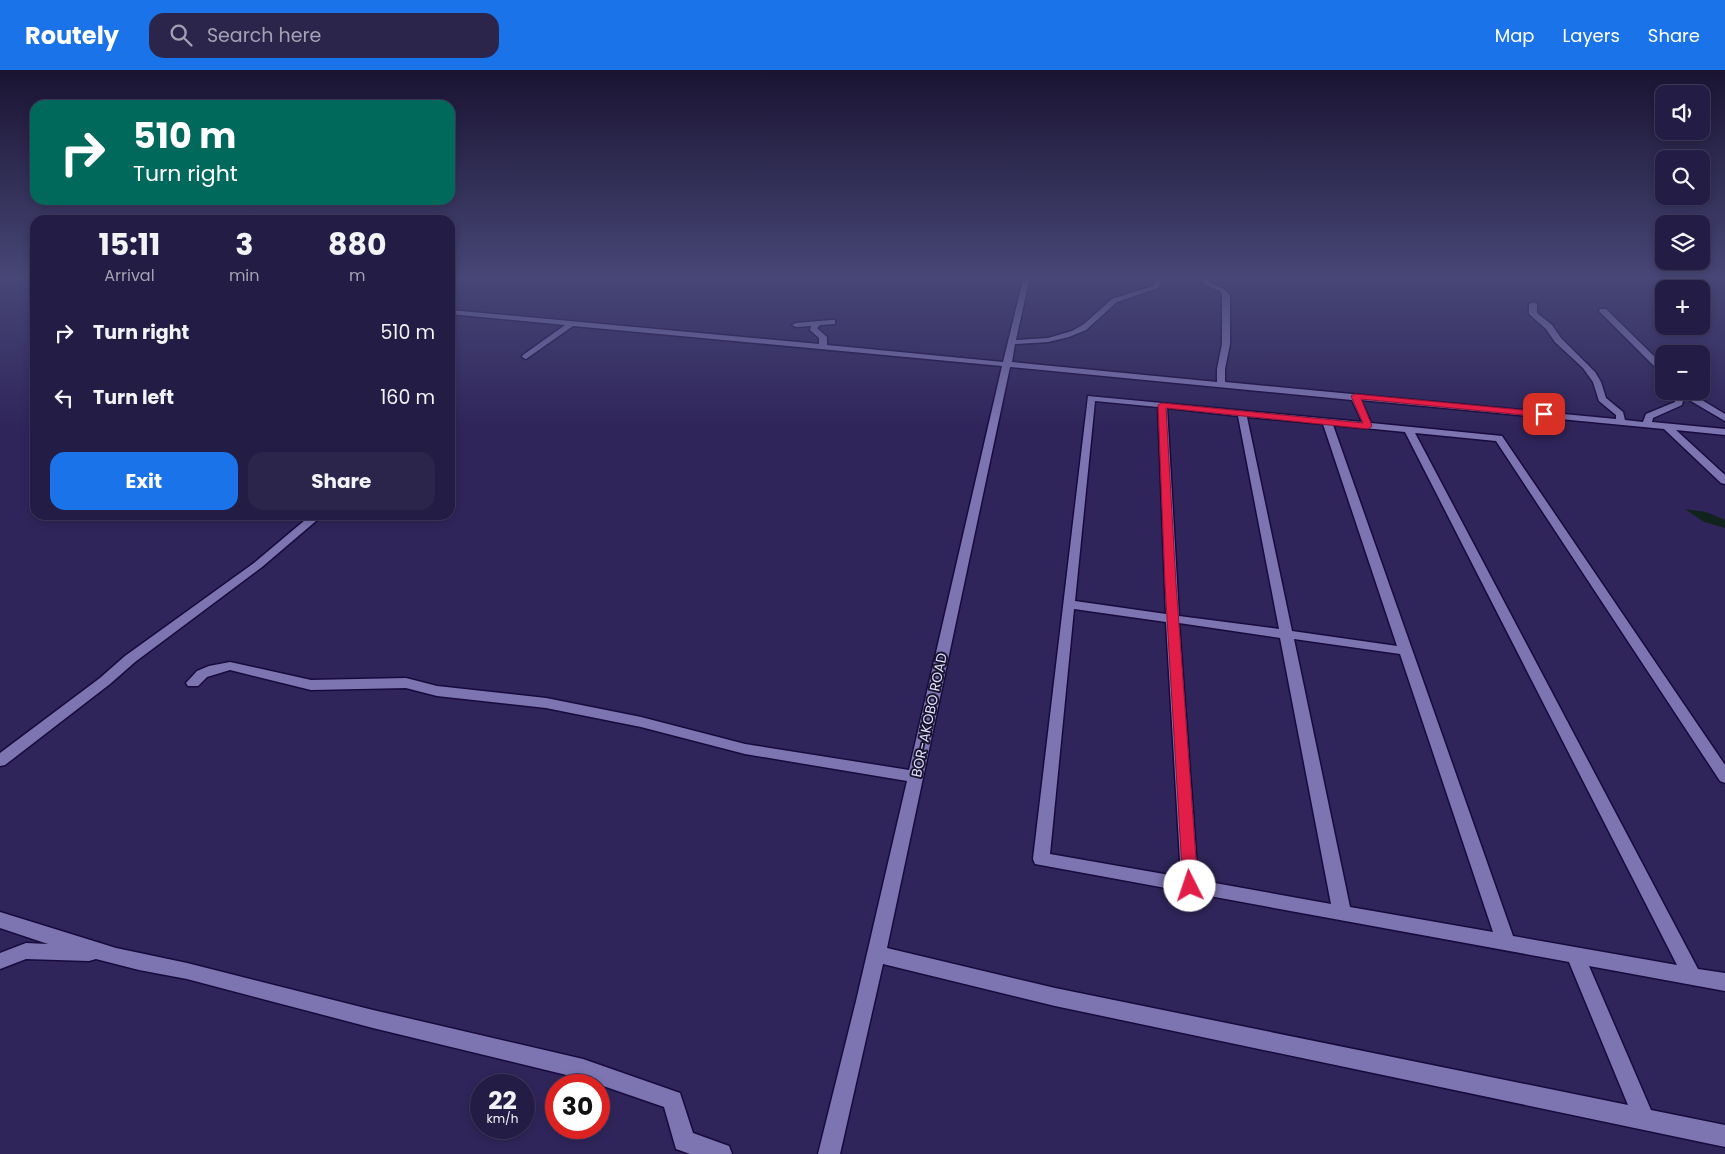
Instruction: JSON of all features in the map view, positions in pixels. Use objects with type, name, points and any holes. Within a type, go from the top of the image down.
[{"type":"street","points":[[526,357],[567,327]]},
{"type":"street","points":[[599,327],[1725,432]]},
{"type":"street","points":[[815,327],[814,328],[823,337],[823,347]]},
{"type":"street","name":"BOR-AKOBO ROAD","points":[[829,1154],[916,777],[1015,327]]},
{"type":"street","points":[[1011,342],[1066,336],[1085,327]]},
{"type":"street","points":[[1221,384],[1221,369],[1226,344],[1226,327]]},
{"type":"street","points":[[1548,327],[1558,340],[1568,348],[1592,376],[1602,391],[1602,399],[1620,414],[1621,422]]},
{"type":"street","points":[[1618,327],[1634,340],[1655,364]]},
{"type":"street","points":[[1355,396],[1368,426]]},
{"type":"street","points":[[1725,777],[1499,438],[1091,398],[1041,859],[1725,982]]},
{"type":"street","points":[[1647,424],[1649,416],[1671,408],[1680,403],[1680,400]]},
{"type":"street","points":[[1695,400],[1725,418]]},
{"type":"street","points":[[1162,405],[1172,618],[1190,886]]},
{"type":"street","points":[[1242,414],[1342,913]]},
{"type":"street","points":[[1326,422],[1506,943]]},
{"type":"street","points":[[1666,426],[1725,481]]},
{"type":"street","points":[[1409,430],[1692,976]]},
{"type":"street","points":[[0,761],[105,681],[130,659],[258,564],[312,520]]},
{"type":"street","points":[[1068,604],[1406,651]]},
{"type":"street","points":[[194,683],[202,674],[214,669],[230,666],[311,685],[406,683],[437,691],[546,703],[641,722],[745,749],[916,777]]},
{"type":"street","points":[[0,920],[104,954],[159,967],[187,971],[373,1019],[583,1069],[673,1100],[684,1141],[721,1154]]},
{"type":"street","points":[[0,962],[26,951],[104,954]]},
{"type":"street","points":[[876,954],[1056,998],[1725,1136]]},
{"type":"street","points":[[1575,955],[1644,1118]]},
{"type":"shaded area","points":[[1685,509],[1706,512],[1725,520],[1725,528],[1704,522]]},
{"type":"route","points":[[1190,886],[1167,533],[1162,405],[1368,426],[1355,396],[1544,414]]}]
